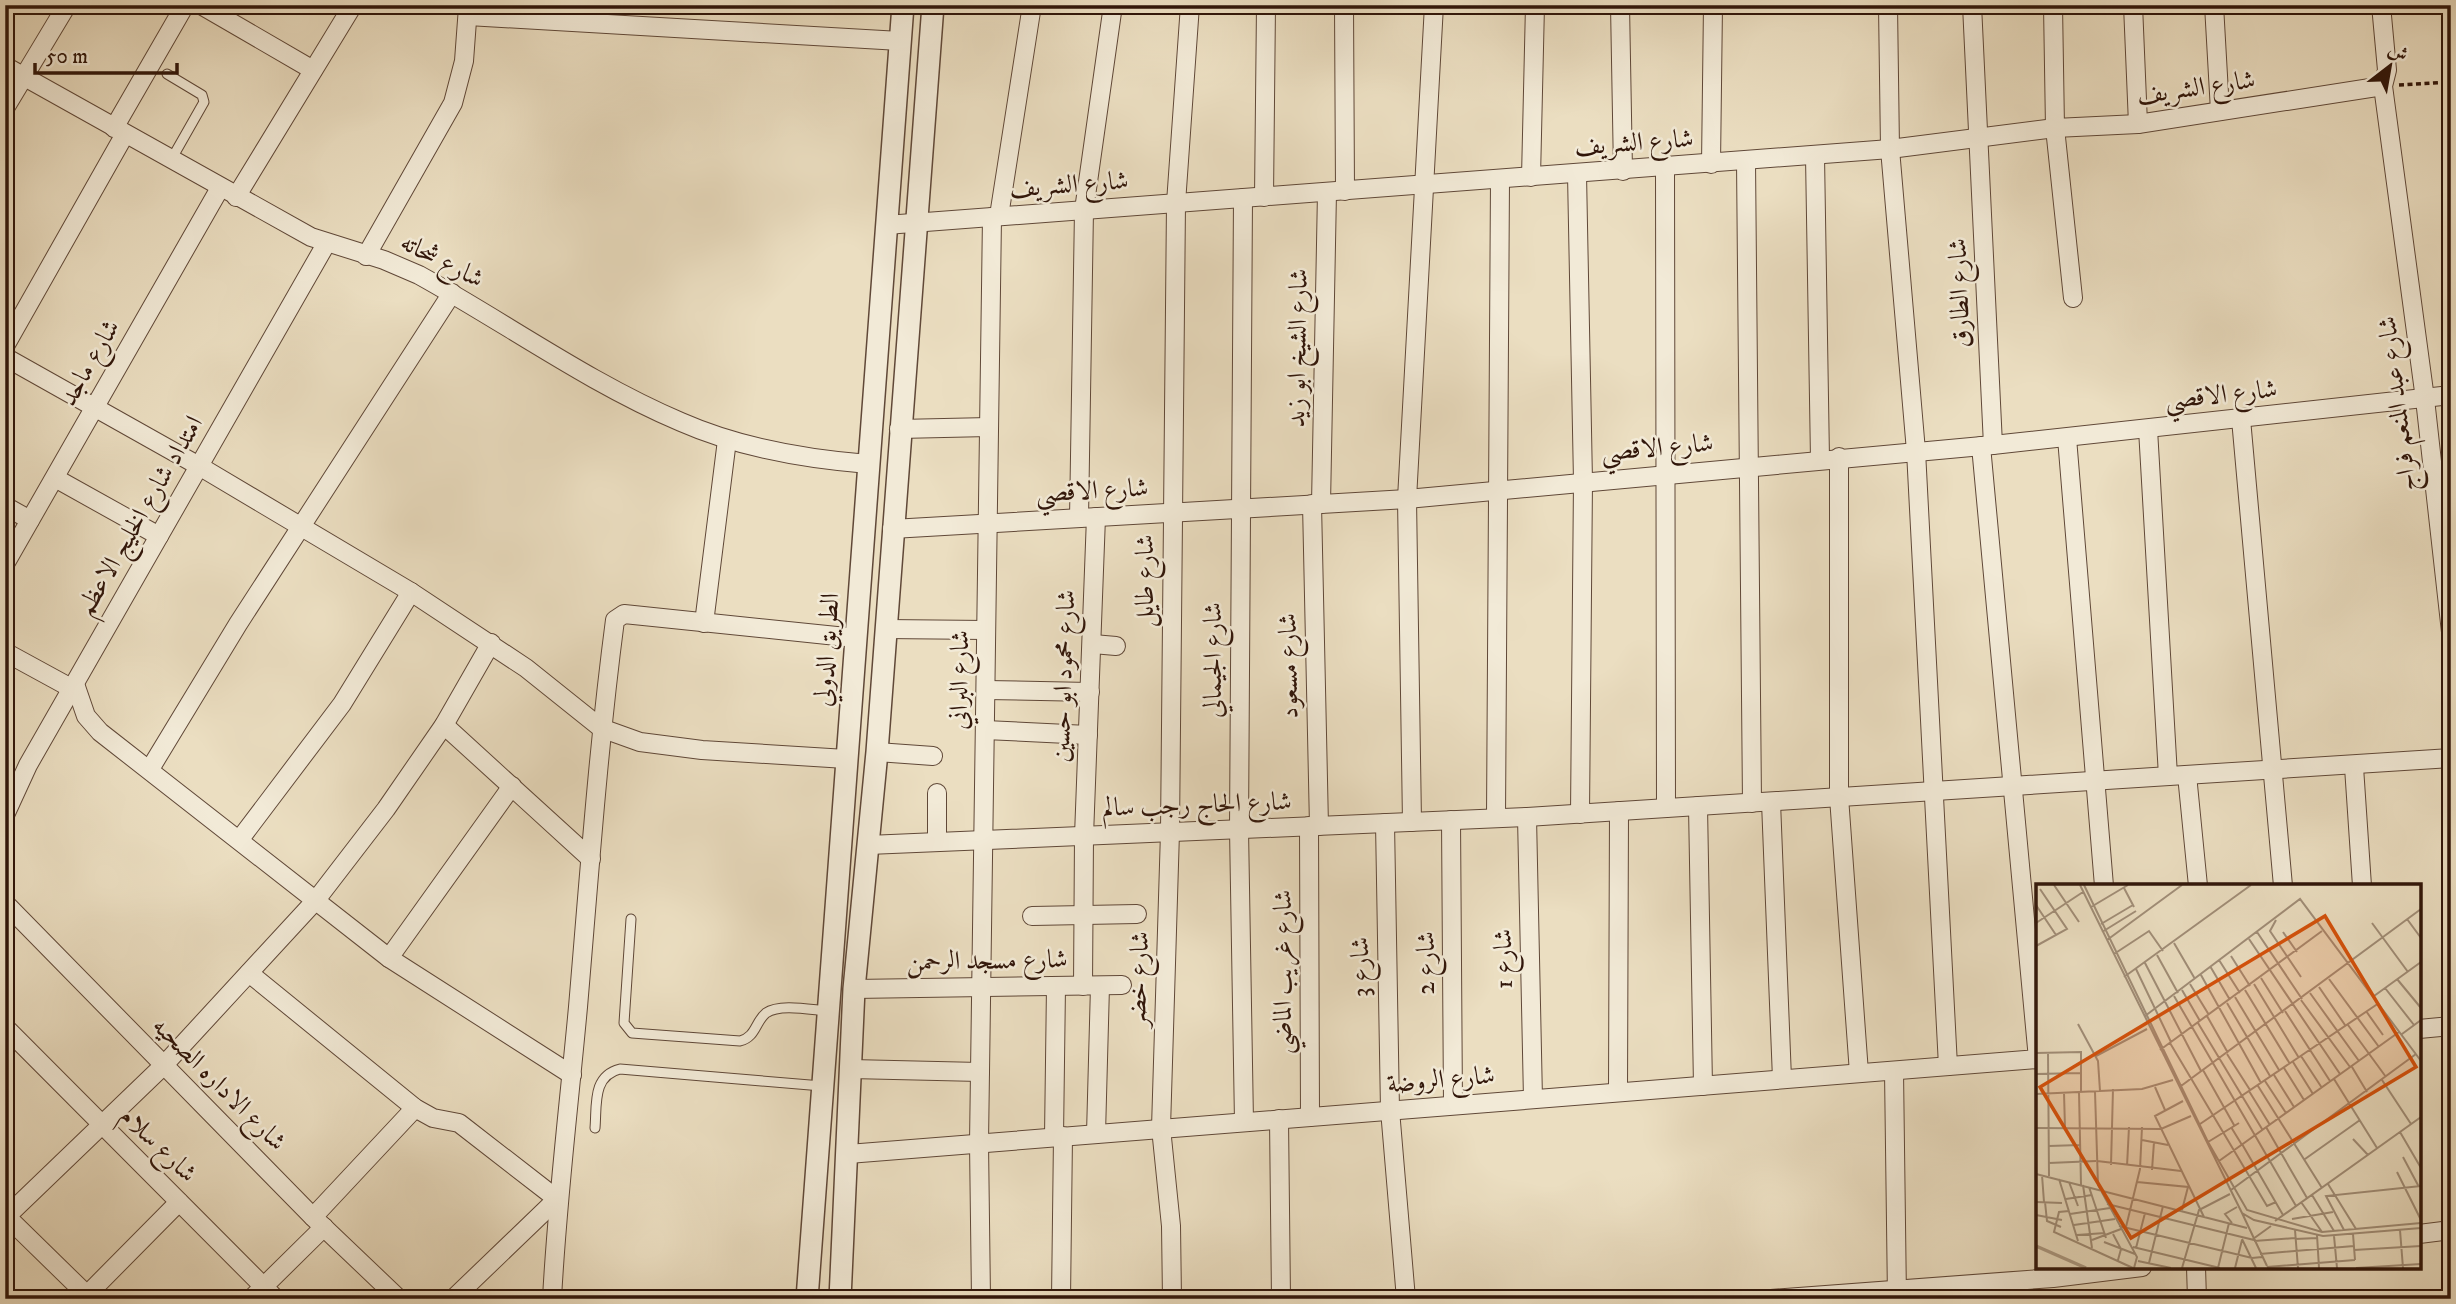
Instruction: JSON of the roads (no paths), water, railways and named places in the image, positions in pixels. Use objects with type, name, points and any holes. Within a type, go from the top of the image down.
[{"type":"street","points":[[5,108],[64,10],[45,5]]},
{"type":"street","points":[[185,5],[6,357],[199,466],[411,592],[491,643],[601,728],[640,742],[702,750],[846,760]]},
{"type":"street","points":[[201,5],[313,70]]},
{"type":"street","name":"شارع ماجد","points":[[5,564],[95,407],[228,193],[313,70],[353,5]]},
{"type":"street","name":"الطريق الدولي","points":[[807,1299],[903,5]]},
{"type":"street","points":[[840,1299],[854,989],[877,752],[933,5]]},
{"type":"street","name":"شارع البراني","points":[[981,1299],[979,1143],[987,524],[996,217],[1032,5]]},
{"type":"street","name":"شارع محمود ابو حسين","points":[[1096,1134],[1091,986],[1085,915],[1084,836],[1093,644],[1088,518],[1084,210],[1113,5]]},
{"type":"street","name":"شارع طايل","points":[[1170,832],[1176,203],[1190,5]]},
{"type":"street","points":[[1265,197],[1266,5]]},
{"type":"street","points":[[1344,5],[1345,191]]},
{"type":"street","points":[[1412,822],[1406,499],[1434,5]]},
{"type":"street","points":[[1531,177],[1535,5]]},
{"type":"street","points":[[1620,5],[1623,171]]},
{"type":"street","points":[[1712,164],[1713,5]]},
{"type":"street","points":[[1888,5],[1891,149],[1916,451],[1948,1066]]},
{"type":"street","name":"شارع الطارق","points":[[1972,5],[1979,138],[1987,446],[2012,786],[2036,1038]]},
{"type":"street","points":[[2053,5],[2055,128],[2073,298]]},
{"type":"street","points":[[2133,5],[2138,124]]},
{"type":"street","points":[[2214,5],[2220,111]]},
{"type":"street","name":"شارع عبد المنعم فراج","points":[[2381,5],[2387,70],[2383,86],[2425,399],[2451,632]]},
{"type":"street","points":[[366,256],[453,103],[464,61],[468,11],[900,41]]},
{"type":"street","name":"شارع شحاته","points":[[5,66],[228,193],[326,244],[402,267],[452,293],[639,403],[727,440],[821,460],[868,464]]},
{"type":"street","name":"شارع الشريف","points":[[886,225],[1891,149],[2055,128],[2138,124],[2383,86]]},
{"type":"street","points":[[1815,156],[1820,459]]},
{"type":"street","points":[[1746,161],[1752,803]]},
{"type":"street","points":[[1665,167],[1666,808]]},
{"type":"street","points":[[1577,174],[1583,481],[1580,814]]},
{"type":"street","points":[[1496,818],[1500,180]]},
{"type":"street","name":"شارع الشيخ ابو زيد","points":[[1317,504],[1327,192]]},
{"type":"street","name":"شارع الجيمالي","points":[[1243,198],[1239,829],[1244,1122]]},
{"type":"street","name":"امتداد شارع الخليج الاعظم","points":[[5,815],[28,765],[326,244]]},
{"type":"street","points":[[150,769],[301,526],[452,293]]},
{"type":"street","name":"شارع الاقصي","points":[[893,520],[987,524],[1406,499],[1839,457],[1987,446],[2451,395]]},
{"type":"street","points":[[2241,419],[2283,884]]},
{"type":"street","points":[[900,429],[989,427]]},
{"type":"street","points":[[2148,429],[2168,776]]},
{"type":"street","points":[[2067,438],[2104,884]]},
{"type":"street","points":[[704,623],[727,440]]},
{"type":"street","points":[[1839,457],[1839,797],[1859,1073]]},
{"type":"street","points":[[55,478],[159,536]]},
{"type":"street","name":"شارع مسعود","points":[[1314,826],[1317,504]]},
{"type":"street","points":[[5,506],[30,520]]},
{"type":"street","points":[[866,507],[893,520]]},
{"type":"street","points":[[240,839],[342,704],[411,592]]},
{"type":"street","points":[[552,1299],[557,1199],[572,1075],[601,728],[614,621],[619,616],[856,638]]},
{"type":"street","points":[[885,629],[986,630]]},
{"type":"street","points":[[179,1202],[87,1297],[6,1215],[102,1128],[316,900],[386,809],[444,725],[491,643]]},
{"type":"street","points":[[1093,644],[1116,646]]},
{"type":"street","points":[[5,652],[73,686],[86,716],[100,732],[389,958],[572,1075]]},
{"type":"street","points":[[986,690],[1090,692]]},
{"type":"street","points":[[444,725],[591,859]]},
{"type":"street","points":[[985,730],[1088,734]]},
{"type":"street","points":[[877,752],[933,756]]},
{"type":"street","name":"شارع الحاج رجب سالم","points":[[867,851],[937,842],[1527,817],[2273,769],[2354,767],[2451,758]]},
{"type":"street","points":[[2354,767],[2362,884]]},
{"type":"street","points":[[2187,775],[2198,884]]},
{"type":"street","points":[[389,958],[512,786]]},
{"type":"street","points":[[937,793],[937,842]]},
{"type":"street","points":[[1771,802],[1782,1079]]},
{"type":"street","points":[[1698,806],[1703,1086]]},
{"type":"street","points":[[1618,1092],[1619,811]]},
{"type":"street","name":"شارع 1","points":[[1527,817],[1533,1099]]},
{"type":"street","name":"شارع 2","points":[[1451,820],[1453,1105]]},
{"type":"street","name":"شارع 3","points":[[1385,823],[1390,1111],[1406,1299]]},
{"type":"street","name":"شارع غريب الماضي","points":[[1310,1117],[1314,826]]},
{"type":"street","name":"شارع خضر","points":[[1170,832],[1161,1128],[1171,1226],[1172,1299]]},
{"type":"street","points":[[839,857],[867,851]]},
{"type":"street","name":"شارع الاداره الصحيه","points":[[5,903],[318,1222],[399,1299]]},
{"type":"street","points":[[1032,916],[1137,914]]},
{"type":"street","points":[[249,973],[415,1108],[433,1118],[459,1123],[557,1199]]},
{"type":"street","name":"شارع مسجد الرحمن","points":[[854,989],[1122,985]]},
{"type":"street","points":[[1056,986],[1061,1299]]},
{"type":"street","points":[[2421,1029],[2451,1026]]},
{"type":"street","name":"شارع سلام","points":[[5,1027],[102,1128],[179,1202],[264,1295]]},
{"type":"street","name":"شارع الروضة","points":[[848,1154],[2036,1059]]},
{"type":"street","points":[[851,1069],[980,1072]]},
{"type":"street","points":[[1894,1071],[1897,1294]]},
{"type":"street","points":[[264,1295],[318,1222],[415,1108]]},
{"type":"street","points":[[1279,1119],[1281,1299]]},
{"type":"street","points":[[453,1299],[557,1199]]},
{"type":"street","points":[[2421,1234],[2451,1230]]},
{"type":"street","points":[[1771,1299],[1897,1294],[2053,1273],[2112,1269]]},
{"type":"street","points":[[2196,1269],[2197,1299]]},
{"type":"lane","points":[[167,74],[202,95],[204,102],[171,160]]},
{"type":"lane","points":[[631,919],[624,1023],[632,1033],[740,1041],[751,1036],[763,1016],[773,1010],[828,1011]]},
{"type":"lane","points":[[595,1128],[600,1081],[605,1075],[620,1069],[822,1086]]}]
